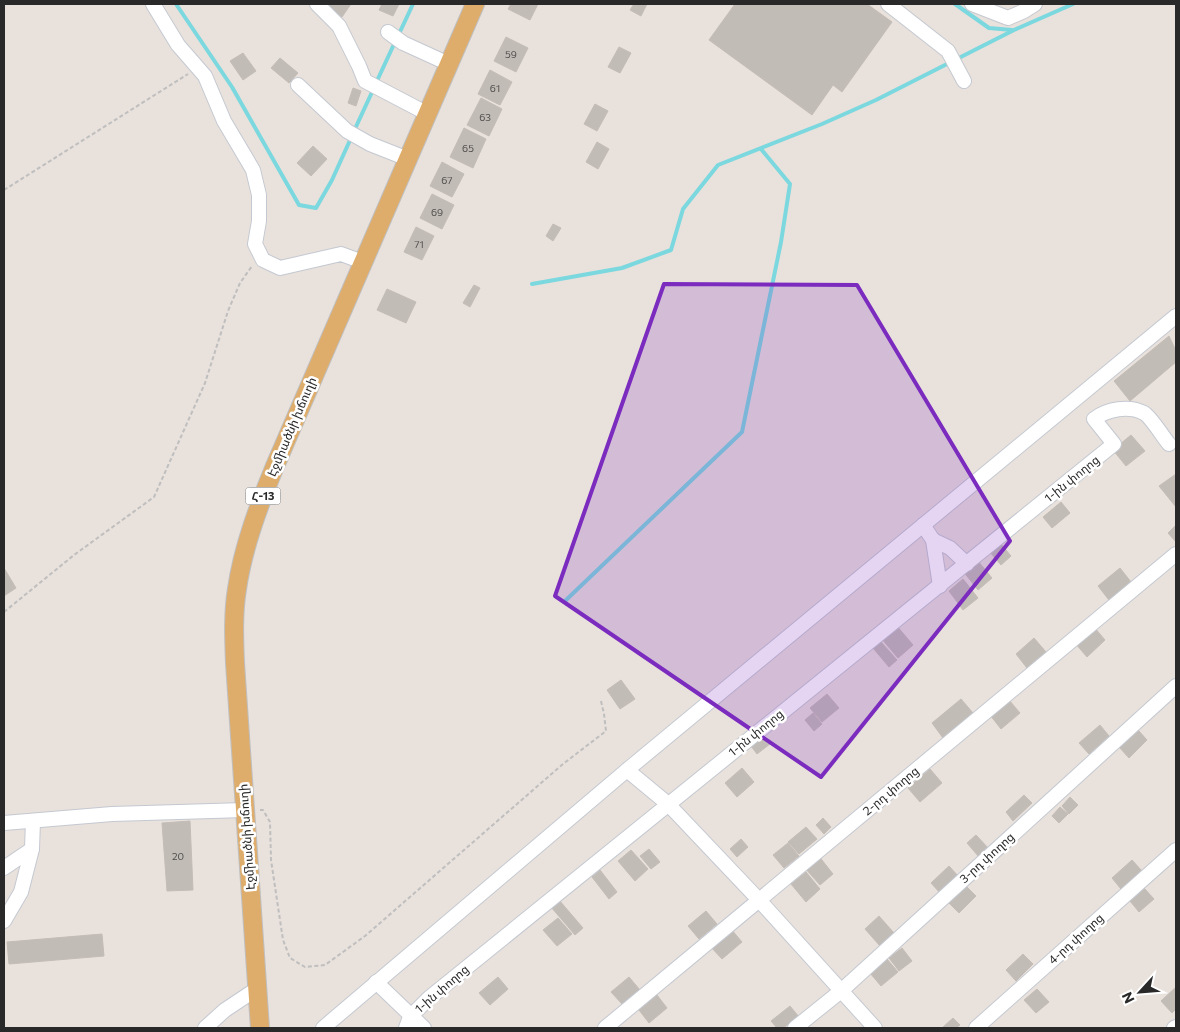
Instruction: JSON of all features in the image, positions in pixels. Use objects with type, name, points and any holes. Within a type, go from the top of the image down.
[{"type":"main road","name":"Էջմիածնի խճուղի","points":[[260,1028],[234,633],[237,587],[243,559],[262,497],[475,4]]},
{"type":"street","points":[[153,4],[178,45],[205,76],[224,121],[253,170],[259,195],[259,221],[255,244],[263,260],[280,268],[341,254],[363,262]]},
{"type":"street","points":[[316,4],[339,26],[365,81],[428,114]]},
{"type":"street","points":[[888,4],[948,52],[961,76]]},
{"type":"street","points":[[972,4],[1008,18],[1035,4]]},
{"type":"street","points":[[388,32],[403,43],[449,64]]},
{"type":"street","points":[[298,85],[347,131],[408,159]]},
{"type":"street","points":[[323,1028],[627,770],[1176,316]]},
{"type":"street","name":"1-ին փողոց","points":[[408,1022],[429,998],[1114,444],[1094,419],[1111,409],[1133,410],[1145,413],[1169,444]]},
{"type":"street","points":[[923,525],[933,540],[940,586]]},
{"type":"street","points":[[933,540],[950,548],[967,564]]},
{"type":"street","name":"2-րդ փողոց","points":[[605,1028],[1176,554]]},
{"type":"street","name":"3-րդ փողոց","points":[[795,1028],[841,991],[1176,686]]},
{"type":"street","points":[[627,770],[668,804],[759,900],[874,1028]]},
{"type":"street","points":[[4,823],[112,814],[245,810]]},
{"type":"street","points":[[4,921],[21,892],[32,849],[33,821]]},
{"type":"street","points":[[4,868],[32,849]]},
{"type":"street","name":"4-րդ փողոց","points":[[976,1028],[1176,850]]},
{"type":"street","points":[[376,982],[408,1022],[424,1028]]},
{"type":"street","points":[[205,1028],[225,1010],[258,988]]},
{"type":"path","points":[[4,190],[198,68]]},
{"type":"path","points":[[4,612],[74,555],[154,497],[205,383],[228,311],[240,283],[251,267],[263,260]]},
{"type":"path","points":[[245,810],[263,810],[270,822],[271,860],[283,940],[290,958],[305,967],[325,965],[365,936],[563,764],[606,731],[601,701]]},
{"type":"highlighted area","points":[[664,284],[857,285],[1010,541],[821,777],[555,596]]},
{"type":"building","points":[[324,4],[351,4],[342,17]]},
{"type":"building","points":[[382,4],[399,4],[393,16],[379,10]]},
{"type":"building","points":[[511,4],[538,4],[530,20],[508,9]]},
{"type":"building","points":[[634,4],[647,4],[641,16],[630,10]]},
{"type":"building","points":[[735,4],[867,4],[892,22],[842,92],[833,85],[812,115],[709,40]]},
{"type":"building","points":[[506,37],[528,48],[516,72],[494,61]]},
{"type":"building","points":[[619,47],[631,53],[620,73],[608,67]]},
{"type":"building","points":[[243,53],[256,71],[243,80],[230,61]]},
{"type":"building","points":[[280,58],[298,73],[289,83],[271,68]]},
{"type":"building","points":[[490,70],[512,82],[500,105],[478,94]]},
{"type":"building","points":[[353,88],[361,91],[356,106],[348,103]]},
{"type":"building","points":[[481,98],[502,109],[489,136],[467,125]]},
{"type":"building","points":[[595,104],[608,111],[597,131],[584,124]]},
{"type":"building","points":[[464,128],[486,139],[473,168],[450,157]]},
{"type":"building","points":[[597,142],[609,149],[598,169],[586,162]]},
{"type":"building","points":[[313,146],[327,159],[311,176],[297,163]]},
{"type":"building","points":[[442,162],[464,174],[452,197],[430,186]]},
{"type":"building","points":[[432,194],[454,205],[442,229],[420,218]]},
{"type":"building","points":[[553,224],[561,228],[553,241],[546,236]]},
{"type":"building","points":[[416,227],[434,236],[422,260],[404,252]]},
{"type":"building","points":[[474,285],[480,288],[470,307],[463,303]]},
{"type":"building","points":[[387,289],[416,302],[406,323],[377,310]]},
{"type":"building","points":[[1169,336],[1176,351],[1176,362],[1130,401],[1114,381]]},
{"type":"building","points":[[1131,435],[1145,451],[1126,466],[1113,450]]},
{"type":"building","points":[[1176,474],[1176,507],[1159,486]]},
{"type":"building","points":[[1061,502],[1070,513],[1052,528],[1043,517]]},
{"type":"building","points":[[1176,525],[1176,542],[1168,533]]},
{"type":"building","points":[[1000,543],[1011,556],[1001,565],[990,552]]},
{"type":"building","points":[[977,560],[992,578],[978,590],[963,571]]},
{"type":"building","points":[[4,568],[16,588],[4,596]]},
{"type":"building","points":[[1120,568],[1131,582],[1109,600],[1098,586]]},
{"type":"building","points":[[963,579],[978,598],[963,610],[949,591]]},
{"type":"building","points":[[896,625],[913,645],[898,658],[881,638]]},
{"type":"building","points":[[1094,627],[1105,640],[1087,657],[1075,643]]},
{"type":"building","points":[[1034,638],[1046,652],[1027,668],[1016,654]]},
{"type":"building","points":[[881,642],[897,660],[889,667],[873,648]]},
{"type":"building","points":[[621,680],[635,699],[620,709],[607,690]]},
{"type":"building","points":[[827,694],[839,708],[822,722],[810,708]]},
{"type":"building","points":[[961,699],[973,713],[943,738],[932,723]]},
{"type":"building","points":[[1009,700],[1020,713],[1001,729],[990,715]]},
{"type":"building","points":[[813,713],[822,724],[814,731],[805,720]]},
{"type":"building","points":[[1100,725],[1109,736],[1089,754],[1079,743]]},
{"type":"building","points":[[1138,730],[1147,740],[1129,758],[1119,747]]},
{"type":"building","points":[[764,736],[770,744],[757,754],[751,746]]},
{"type":"building","points":[[742,768],[754,782],[737,797],[725,783]]},
{"type":"building","points":[[930,769],[942,783],[920,802],[908,788]]},
{"type":"building","points":[[1024,795],[1032,803],[1013,821],[1006,812]]},
{"type":"building","points":[[1070,797],[1078,805],[1069,814],[1062,806]]},
{"type":"building","points":[[1060,807],[1068,814],[1059,823],[1052,816]]},
{"type":"building","points":[[823,818],[831,827],[824,834],[816,825]]},
{"type":"building","points":[[190,821],[193,890],[167,891],[162,823]]},
{"type":"building","points":[[806,827],[817,839],[799,854],[788,842]]},
{"type":"building","points":[[976,835],[989,849],[979,857],[967,843]]},
{"type":"building","points":[[741,839],[748,847],[737,857],[730,849]]},
{"type":"building","points":[[788,843],[799,856],[784,868],[773,855]]},
{"type":"building","points":[[649,849],[660,862],[651,869],[640,856]]},
{"type":"building","points":[[631,850],[648,869],[635,881],[618,861]]},
{"type":"building","points":[[818,855],[833,874],[820,885],[804,867]]},
{"type":"building","points":[[1132,860],[1142,871],[1121,889],[1112,878]]},
{"type":"building","points":[[949,866],[959,877],[941,894],[931,883]]},
{"type":"building","points":[[600,870],[617,892],[609,899],[592,877]]},
{"type":"building","points":[[806,872],[820,889],[806,902],[791,884]]},
{"type":"building","points":[[966,886],[976,896],[959,913],[949,903]]},
{"type":"building","points":[[1144,888],[1154,899],[1139,912],[1130,901]]},
{"type":"building","points":[[559,900],[583,928],[575,935],[551,907]]},
{"type":"building","points":[[706,911],[717,924],[699,939],[688,926]]},
{"type":"building","points":[[879,916],[894,933],[880,946],[865,929]]},
{"type":"building","points":[[558,918],[572,934],[557,946],[543,930]]},
{"type":"building","points":[[731,929],[742,942],[722,959],[710,946]]},
{"type":"building","points":[[102,934],[104,956],[9,964],[7,942]]},
{"type":"building","points":[[902,948],[912,961],[899,971],[889,958]]},
{"type":"building","points":[[1023,954],[1033,964],[1016,981],[1006,970]]},
{"type":"building","points":[[887,959],[898,972],[881,986],[870,973]]},
{"type":"building","points":[[498,977],[508,989],[490,1005],[479,993]]},
{"type":"building","points":[[629,977],[640,990],[623,1005],[611,992]]},
{"type":"building","points":[[1176,987],[1176,1009],[1172,1013],[1161,1001]]},
{"type":"building","points":[[1037,989],[1049,1002],[1036,1013],[1024,1000]]},
{"type":"building","points":[[657,995],[667,1008],[649,1023],[639,1010]]},
{"type":"building","points":[[790,1006],[799,1017],[783,1028],[777,1028],[771,1021]]},
{"type":"building","points":[[953,1018],[960,1025],[956,1028],[942,1028]]},
{"type":"waterway","points":[[176,4],[232,87],[299,205],[316,208],[332,180],[351,138]]},
{"type":"waterway","points":[[398,36],[413,4]]},
{"type":"waterway","points":[[955,4],[989,28],[1012,30]]},
{"type":"waterway","points":[[532,284],[622,268],[671,250],[683,209],[718,165],[822,124],[876,100],[1014,30],[1073,4]]},
{"type":"waterway","points":[[376,83],[395,42]]},
{"type":"waterway","points":[[354,131],[373,90]]},
{"type":"waterway","points":[[565,601],[742,432],[781,242],[790,184],[761,149]]}]
